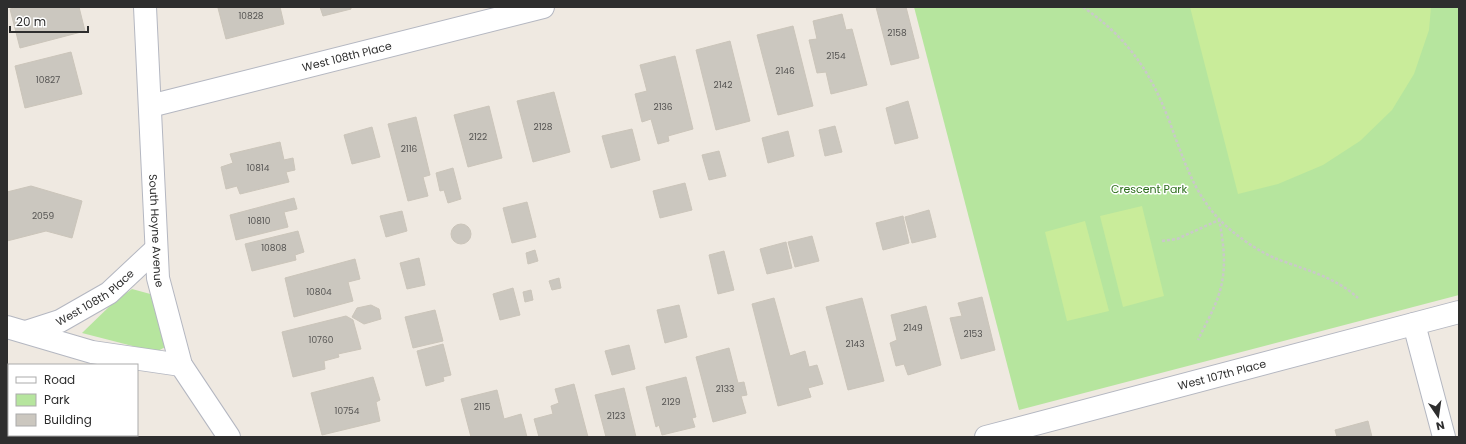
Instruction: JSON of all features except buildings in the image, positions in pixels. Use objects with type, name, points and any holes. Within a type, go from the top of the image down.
[{"type":"street","name":"South Hoyne Avenue","points":[[145,7],[158,278],[181,365],[229,437]]},
{"type":"street","name":"West 108th Place","points":[[150,106],[543,7]]},
{"type":"street","name":"West 108th Place","points":[[16,329],[60,321],[109,293],[156,248]]},
{"type":"street","name":"West 107th Place","points":[[986,437],[1459,312]]},
{"type":"street","points":[[1414,324],[1444,437]]},
{"type":"street","name":"West 108th Place","points":[[16,329],[92,352],[181,365]]},
{"type":"path","points":[[1083,7],[1113,30],[1129,47],[1144,69],[1161,101],[1180,153],[1191,176],[1219,220],[1241,239],[1276,258],[1348,288],[1358,298]]},
{"type":"path","points":[[1162,241],[1177,238],[1219,220]]},
{"type":"path","points":[[1198,340],[1220,294],[1224,243],[1219,220]]},
{"type":"green space","name":"Crescent Park","points":[[914,7],[1459,7],[1459,295],[1019,410]]},
{"type":"green space","points":[[1190,7],[1431,7],[1429,30],[1414,74],[1392,110],[1360,141],[1323,165],[1278,184],[1238,194]]},
{"type":"green space","points":[[1142,206],[1164,296],[1123,307],[1100,216]]},
{"type":"green space","points":[[1085,221],[1109,311],[1067,321],[1045,232]]},
{"type":"green space","points":[[132,289],[154,295],[167,346],[156,352],[82,333],[115,301]]}]
